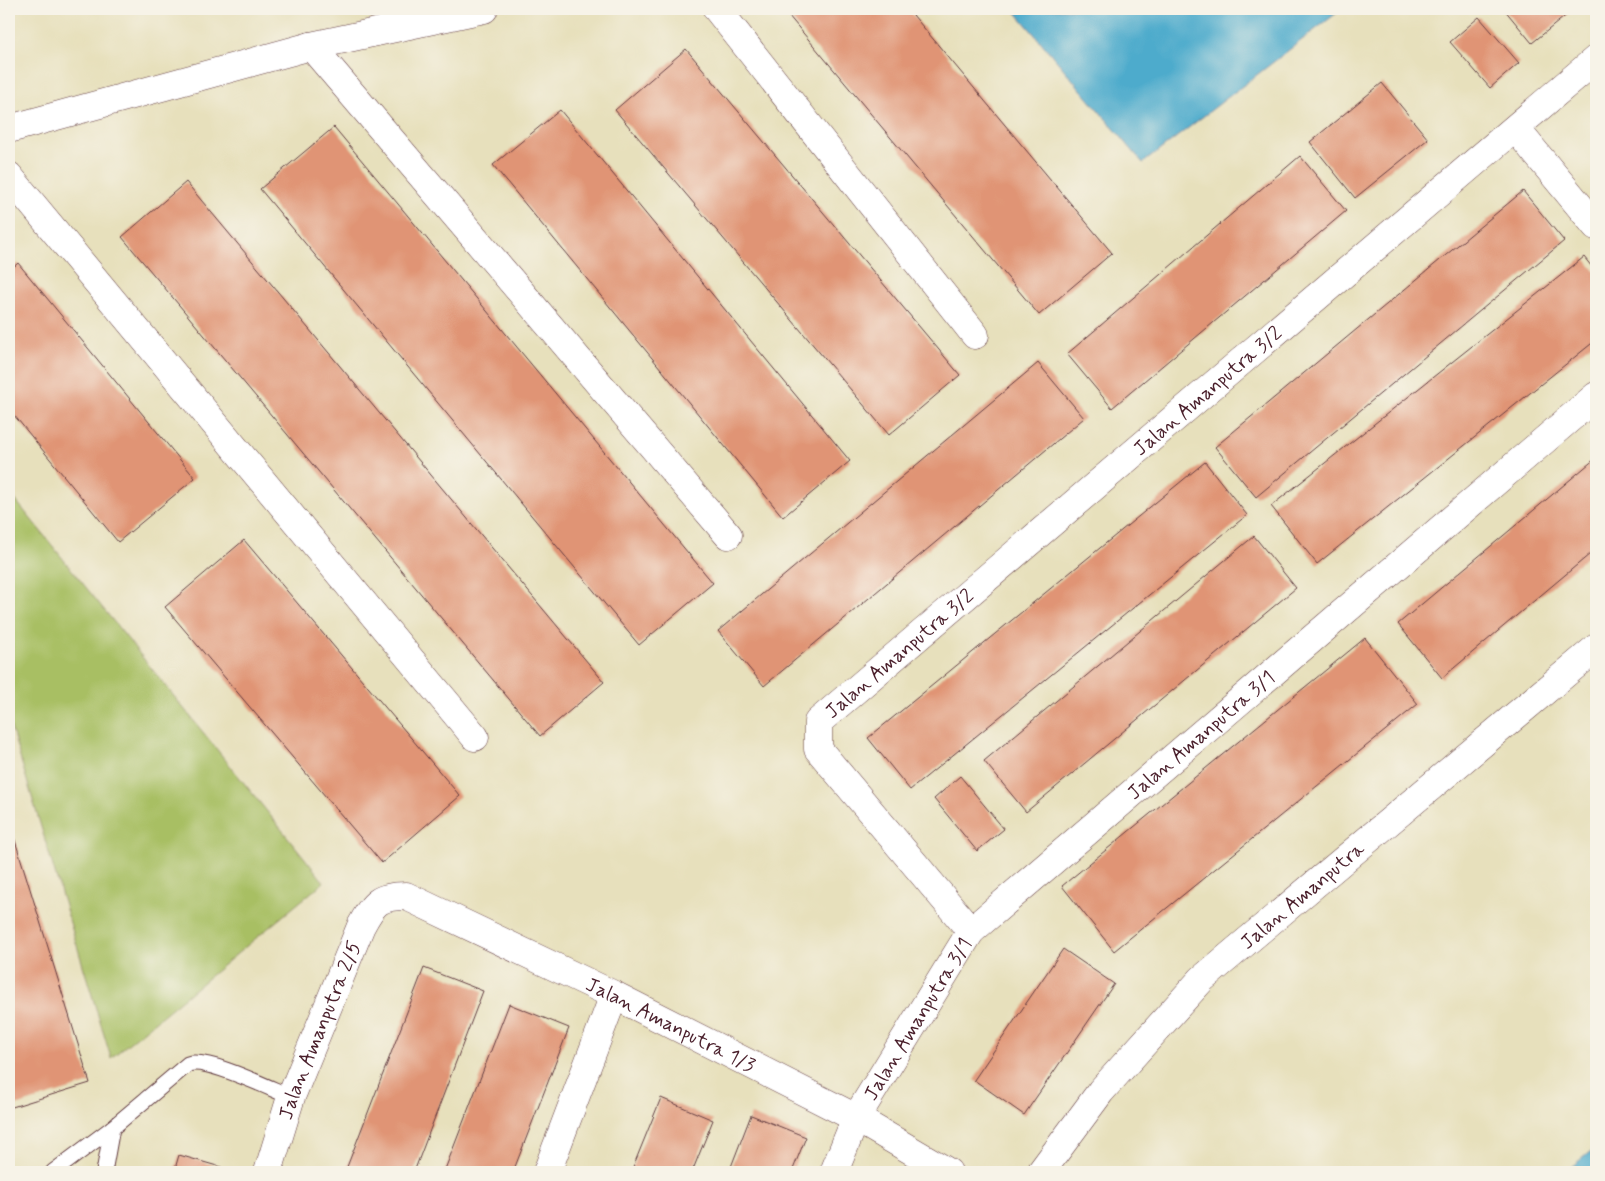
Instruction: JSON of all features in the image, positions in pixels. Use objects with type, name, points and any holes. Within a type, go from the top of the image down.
[{"type":"street","points":[[9,129],[311,46],[484,9]]},
{"type":"street","points":[[717,9],[975,335]]},
{"type":"street","points":[[311,46],[728,535]]},
{"type":"street","name":"Jalan Amanputra 3/2","points":[[972,931],[818,749],[818,722],[1596,59]]},
{"type":"street","points":[[1516,129],[1596,226]]},
{"type":"street","points":[[9,176],[476,737]]},
{"type":"street","name":"Jalan Amanputra 3/1","points":[[834,1172],[856,1118],[972,931],[1596,396]]},
{"type":"street","name":"Jalan Amanputra","points":[[1040,1172],[1101,1091],[1202,979],[1596,648]]},
{"type":"street","name":"Jalan Amanputra 1/3","points":[[387,896],[406,896],[427,904],[614,995],[856,1118],[948,1172]]},
{"type":"street","name":"Jalan Amanputra 2/5","points":[[268,1172],[291,1097],[362,926],[371,907],[387,896]]},
{"type":"street","points":[[547,1172],[614,995]]},
{"type":"lane","points":[[53,1172],[112,1128],[188,1064],[195,1062],[226,1070],[291,1097]]},
{"type":"lane","points":[[104,1172],[112,1128]]},
{"type":"green space","points":[[9,492],[324,882],[111,1058],[9,721]]},
{"type":"water","points":[[1013,9],[1342,9],[1143,163]]},
{"type":"water","points":[[1596,1147],[1596,1172],[1565,1172]]},
{"type":"building","points":[[783,9],[908,9],[1112,253],[1039,315]]},
{"type":"building","points":[[1504,9],[1574,9],[1532,43]]},
{"type":"building","points":[[1479,17],[1519,63],[1490,88],[1450,42]]},
{"type":"building","points":[[686,49],[960,375],[889,435],[615,110]]},
{"type":"building","points":[[1382,83],[1428,139],[1355,198],[1310,142]]},
{"type":"building","points":[[560,110],[850,461],[783,517],[493,165]]},
{"type":"building","points":[[334,127],[713,583],[639,645],[260,189]]},
{"type":"building","points":[[1300,156],[1346,211],[1112,408],[1067,354]]},
{"type":"building","points":[[186,182],[604,682],[540,736],[122,237]]},
{"type":"building","points":[[1523,191],[1564,241],[1256,497],[1215,447]]},
{"type":"building","points":[[1584,257],[1596,272],[1596,340],[1317,564],[1271,506]]},
{"type":"building","points":[[18,263],[195,478],[118,542],[9,409],[9,271]]},
{"type":"building","points":[[1038,363],[1084,418],[764,686],[718,631]]},
{"type":"building","points":[[1596,458],[1596,549],[1442,678],[1398,624]]},
{"type":"building","points":[[1205,462],[1247,515],[910,790],[868,738]]},
{"type":"building","points":[[1254,536],[1296,588],[1026,812],[984,761]]},
{"type":"building","points":[[244,540],[460,796],[382,863],[165,607]]},
{"type":"building","points":[[1365,638],[1418,704],[1114,951],[1062,886]]},
{"type":"building","points":[[960,776],[1004,829],[977,851],[934,799]]},
{"type":"building","points":[[9,821],[90,1083],[9,1108]]},
{"type":"building","points":[[1063,949],[1114,984],[1024,1115],[974,1080]]},
{"type":"building","points":[[424,968],[483,991],[414,1172],[345,1172]]},
{"type":"building","points":[[509,1004],[569,1028],[513,1172],[444,1172]]},
{"type":"building","points":[[661,1098],[713,1120],[692,1172],[631,1172]]},
{"type":"building","points":[[751,1115],[806,1137],[792,1172],[729,1172]]},
{"type":"building","points":[[179,1155],[231,1170],[230,1172],[174,1172]]}]
